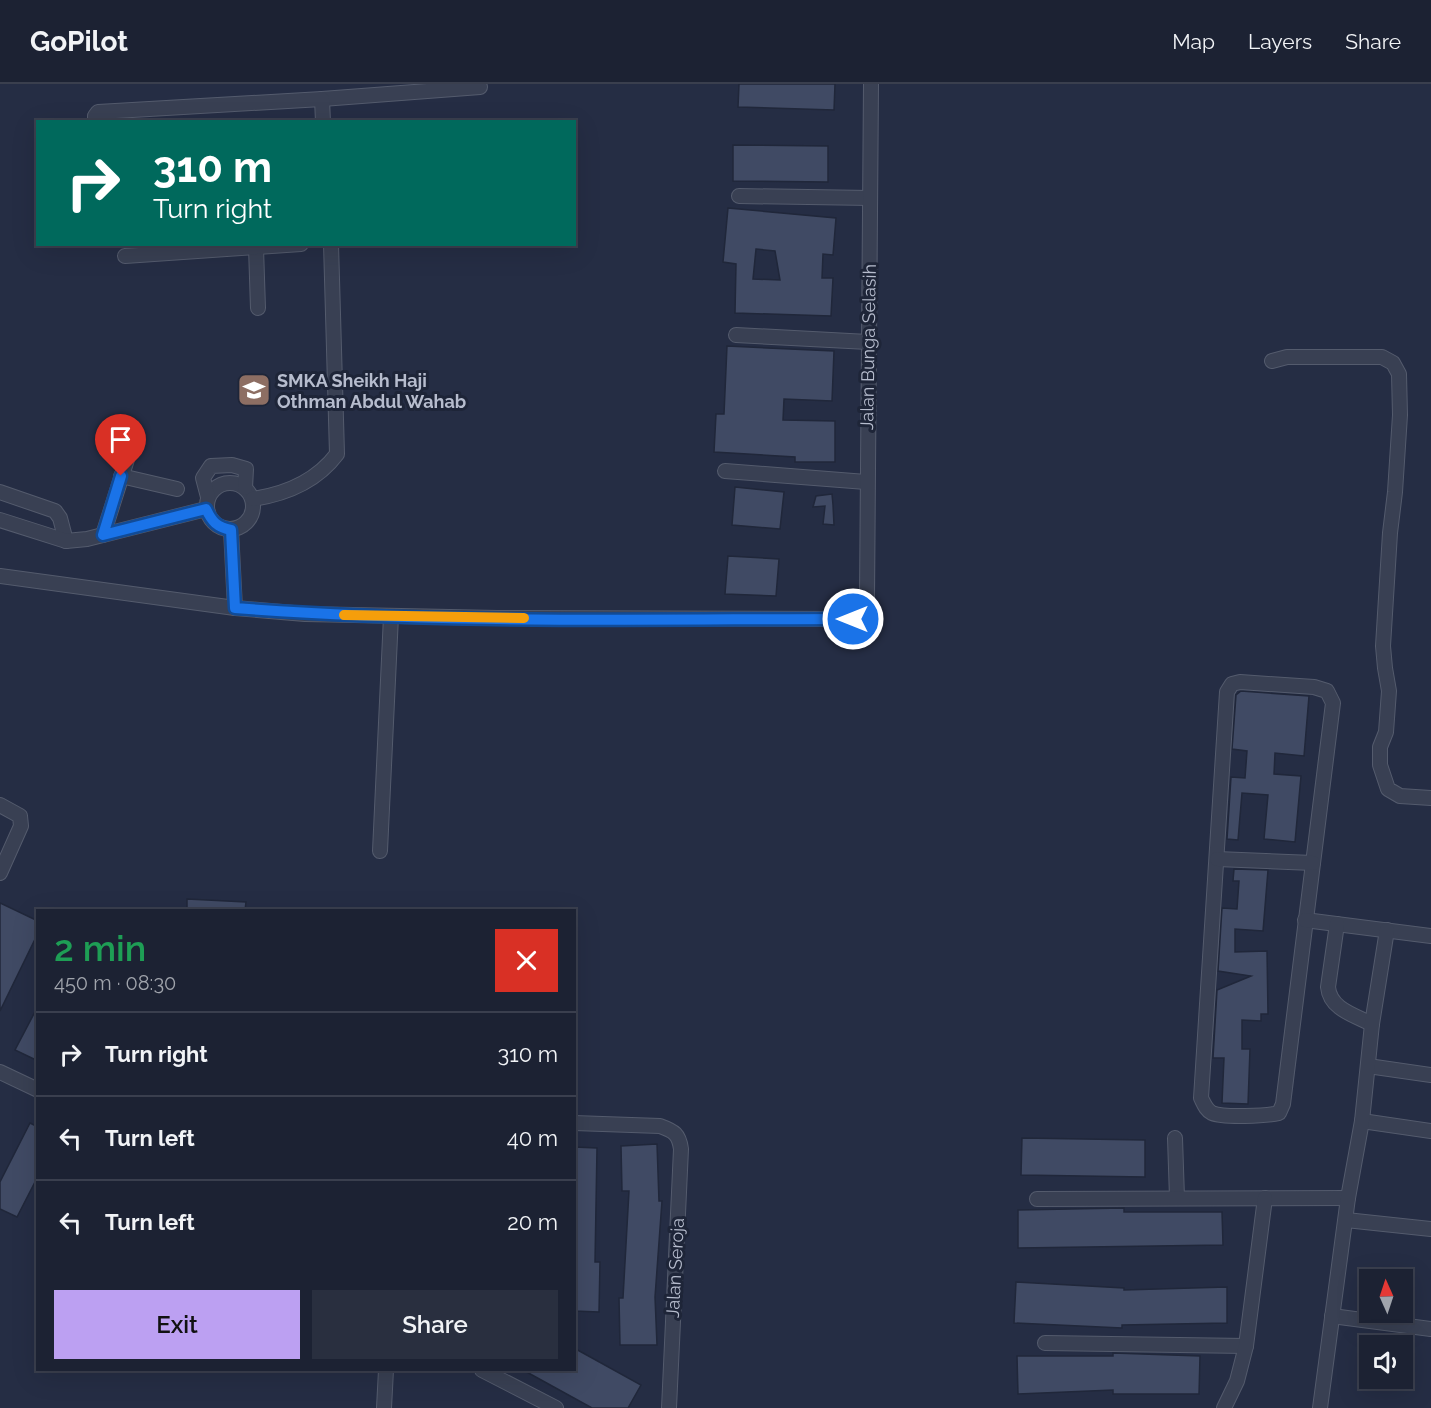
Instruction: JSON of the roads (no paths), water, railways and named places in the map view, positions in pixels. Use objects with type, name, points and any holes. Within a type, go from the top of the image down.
[{"type":"street","name":"Jalan Bunga Selasih","points":[[391,616],[853,619],[863,610],[867,598],[872,84]]},
{"type":"street","points":[[95,120],[98,112],[322,99],[375,89],[480,87]]},
{"type":"street","points":[[322,99],[323,120]]},
{"type":"street","points":[[184,107],[185,120]]},
{"type":"street","points":[[739,196],[870,198]]},
{"type":"street","points":[[125,256],[278,246]]},
{"type":"street","points":[[0,520],[66,541],[103,535],[207,503],[218,486],[231,483],[249,494],[279,495],[312,479],[337,454],[331,246]]},
{"type":"street","points":[[256,248],[258,308]]},
{"type":"street","points":[[736,335],[868,342]]},
{"type":"street","points":[[1272,361],[1287,357],[1382,357],[1393,363],[1399,374],[1400,415],[1383,646],[1384,668],[1389,691],[1386,732],[1380,747],[1380,765],[1388,789],[1400,796],[1431,798]]},
{"type":"street","points":[[103,535],[130,450]]},
{"type":"street","points":[[232,465],[246,469],[253,510],[249,520],[241,527],[231,530],[219,527],[211,520],[207,503],[203,478],[211,466],[232,465]]},
{"type":"street","points":[[725,471],[867,482]]},
{"type":"street","points":[[121,476],[177,489]]},
{"type":"street","points":[[0,492],[55,511],[60,518],[66,541]]},
{"type":"street","points":[[231,530],[235,608]]},
{"type":"street","points":[[0,576],[235,608],[305,614],[391,616],[380,851]]},
{"type":"street","points":[[1240,682],[1314,687],[1327,691],[1333,703],[1313,863],[1283,1104],[1279,1113],[1266,1116],[1214,1114],[1205,1107],[1201,1098],[1227,692],[1232,684],[1240,682]]},
{"type":"street","points":[[0,805],[20,816],[21,826],[0,873]]},
{"type":"street","points":[[1217,859],[1313,863]]},
{"type":"street","points":[[1305,920],[1431,936]]},
{"type":"street","points":[[1337,924],[1328,987],[1329,996],[1336,1006],[1372,1024]]},
{"type":"street","points":[[1320,1408],[1348,1198],[1362,1121],[1372,1024],[1387,930]]},
{"type":"street","points":[[1368,1066],[1431,1075]]},
{"type":"street","points":[[0,1072],[36,1089]]},
{"type":"street","points":[[1362,1121],[1431,1131]]},
{"type":"street","name":"Jalan Seroja","points":[[576,1123],[660,1126],[673,1130],[679,1138],[681,1149],[669,1408]]},
{"type":"street","points":[[1175,1138],[1177,1198]]},
{"type":"street","points":[[1224,1408],[1238,1382],[1246,1346],[1265,1198]]},
{"type":"street","points":[[1037,1199],[1348,1198]]},
{"type":"street","points":[[1346,1220],[1431,1229]]},
{"type":"street","points":[[1332,1316],[1431,1329]]},
{"type":"street","points":[[1045,1343],[1246,1346]]},
{"type":"street","points":[[384,1408],[386,1371]]},
{"type":"street","points":[[484,1371],[556,1408]]},
{"type":"place","name":"SMKA Sheikh Haji Othman Abdul Wahab","points":[[254,390]]}]
